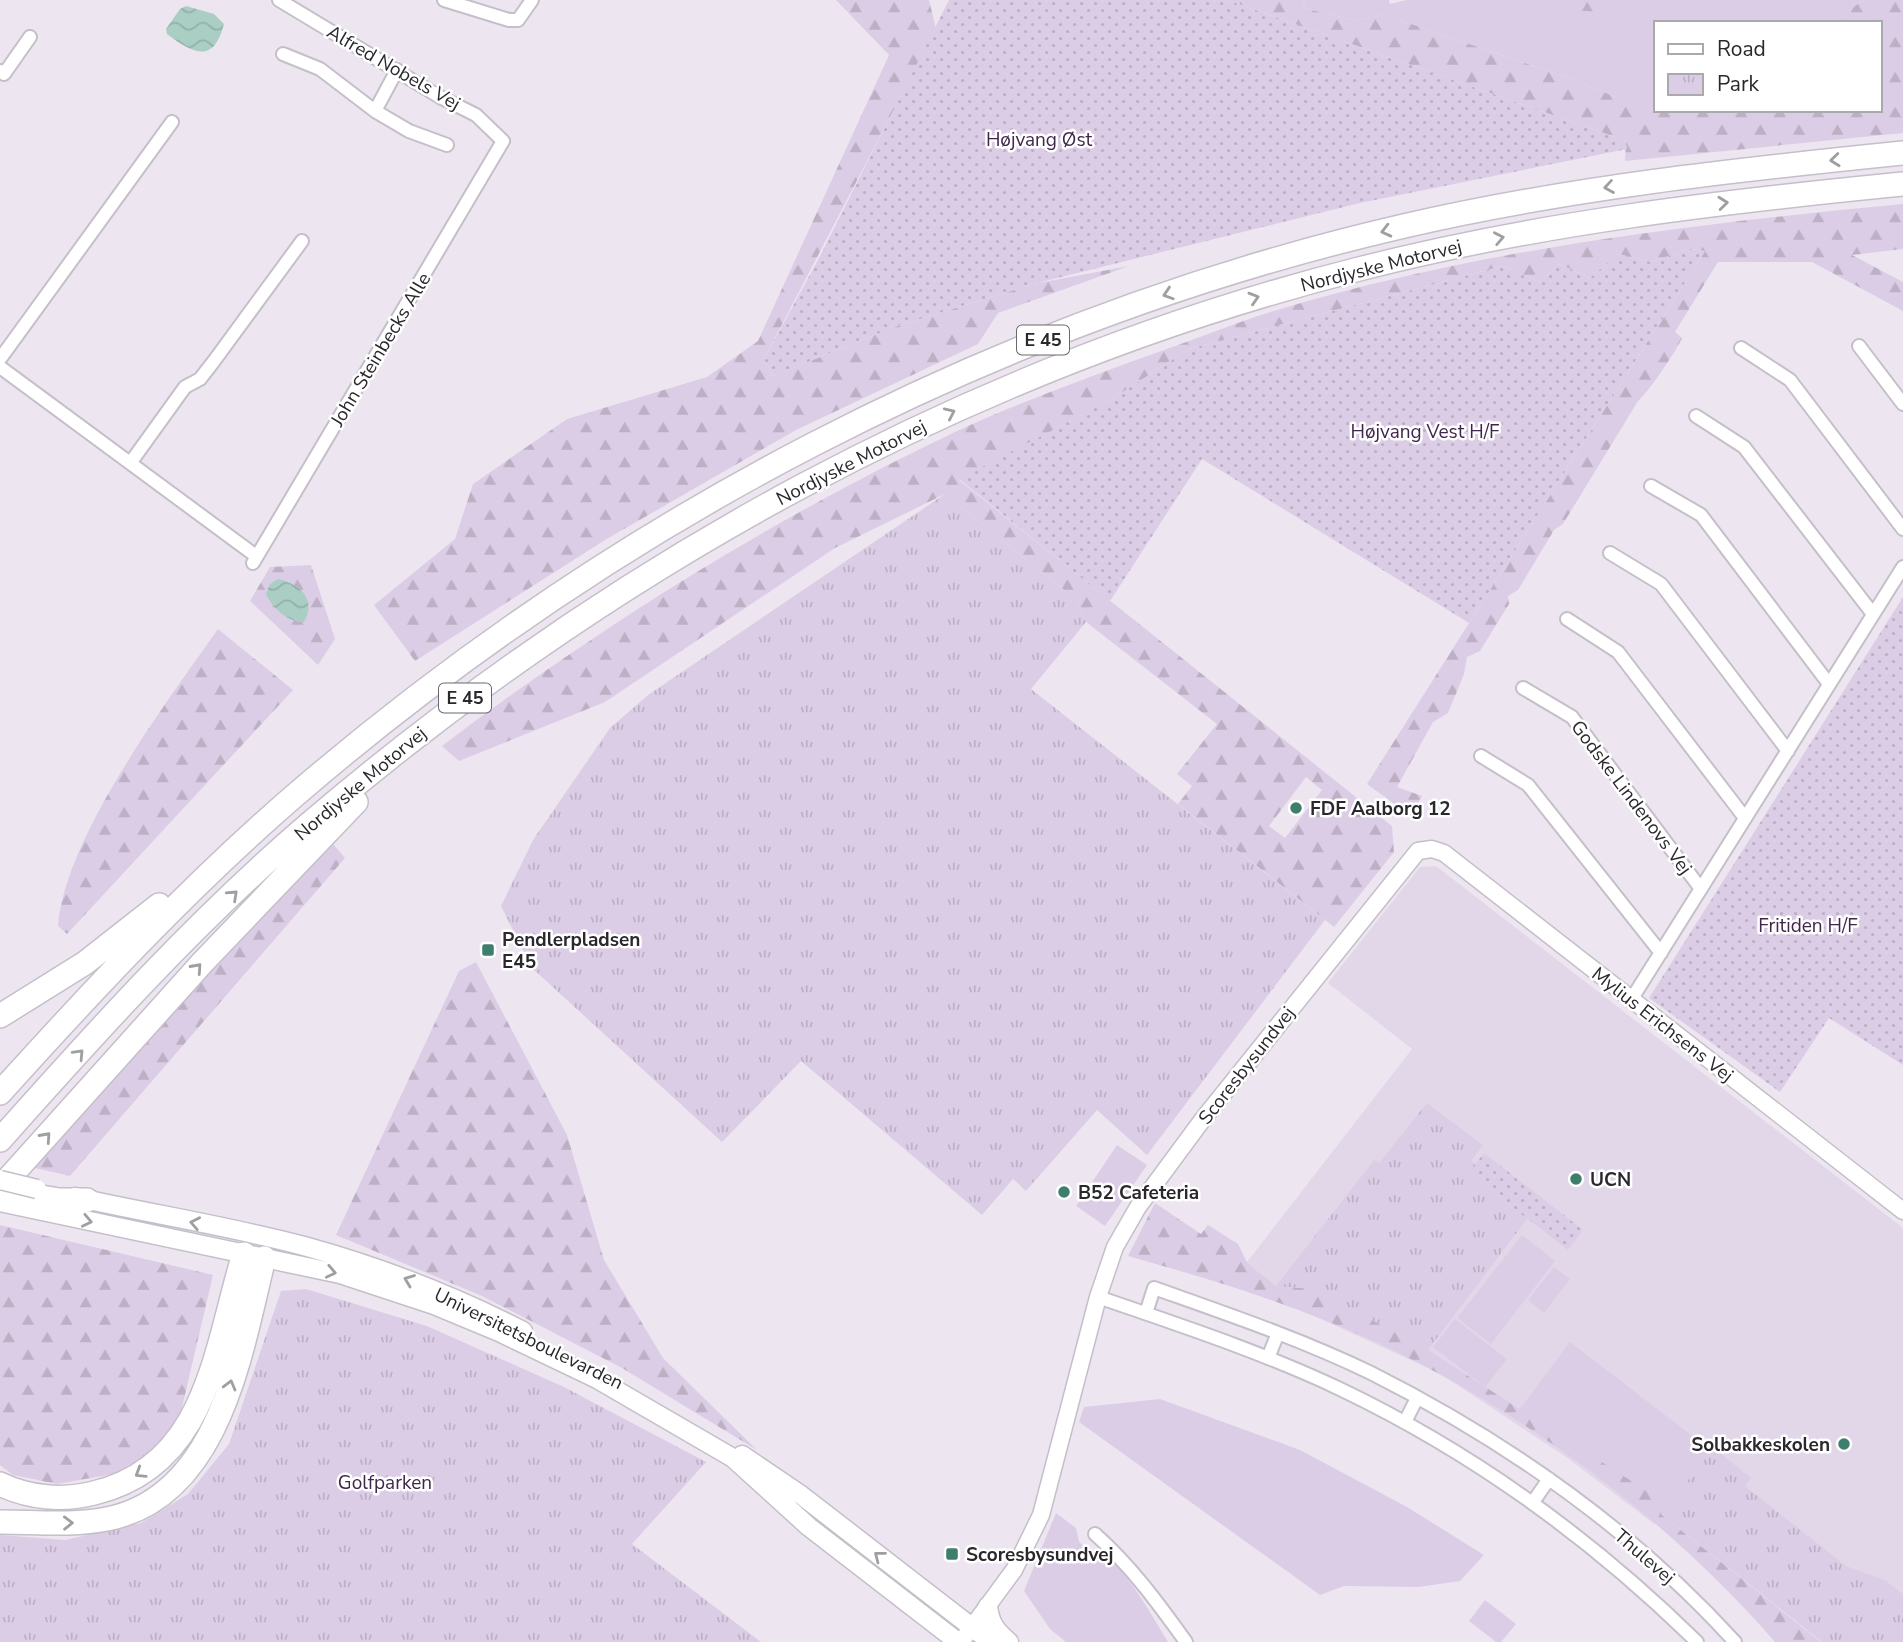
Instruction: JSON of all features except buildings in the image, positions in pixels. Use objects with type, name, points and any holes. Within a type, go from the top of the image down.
[{"type":"highway","name":"Nordjyske Motorvej","points":[[0,1093],[166,916],[292,798],[393,714],[516,622],[651,534],[838,431],[1021,348],[1234,272],[1412,224],[1624,185],[1903,153]]},
{"type":"highway","name":"Nordjyske Motorvej","points":[[0,1140],[184,942],[303,829],[427,726],[512,663],[638,579],[779,497],[871,449],[1024,380],[1231,305],[1343,273],[1452,247],[1610,218],[1903,184]]},
{"type":"highway","points":[[86,1200],[29,1197],[0,1189],[202,963],[356,802],[494,692],[779,497]]},
{"type":"highway","points":[[0,1016],[85,963],[292,798]]},
{"type":"highway","points":[[0,1485],[45,1497],[79,1497],[112,1489],[132,1479],[168,1453],[189,1427],[203,1396],[254,1256]]},
{"type":"highway","points":[[0,1522],[73,1524],[110,1519],[158,1497],[182,1477],[204,1448],[226,1400],[254,1256]]},
{"type":"main road","name":"Universitetsboulevarden","points":[[0,1180],[29,1197],[254,1256],[340,1274],[434,1305],[499,1332],[597,1380],[733,1458],[809,1527],[920,1615],[964,1637],[991,1642]]},
{"type":"main road","name":"Universitetsboulevarden","points":[[0,1202],[29,1197]]},
{"type":"main road","name":"Universitetsboulevarden","points":[[86,1200],[252,1234],[346,1258],[428,1288],[505,1321],[683,1417],[767,1471],[964,1637]]},
{"type":"main road","points":[[988,1606],[989,1619],[995,1630],[1009,1642]]},
{"type":"street","name":"Alfred Nobels Vej","points":[[279,0],[476,115],[503,141]]},
{"type":"street","points":[[444,0],[509,20],[518,20],[532,0]]},
{"type":"street","points":[[0,71],[4,74],[30,37]]},
{"type":"street","points":[[283,54],[320,69],[375,111],[409,131],[447,145]]},
{"type":"street","points":[[375,111],[397,70]]},
{"type":"street","points":[[0,359],[172,122]]},
{"type":"street","name":"John Steinbecks Alle","points":[[0,366],[131,462],[255,560],[503,141]]},
{"type":"street","points":[[131,462],[185,387],[200,379],[302,240]]},
{"type":"street","points":[[1859,346],[1903,404]]},
{"type":"street","points":[[1741,348],[1790,380],[1903,529]]},
{"type":"street","points":[[1696,416],[1744,447],[1873,614]]},
{"type":"street","points":[[1651,486],[1701,515],[1829,684]]},
{"type":"street","points":[[1610,553],[1661,584],[1788,751]]},
{"type":"street","name":"Godske Lindenovs Vej","points":[[1631,1000],[1903,567]]},
{"type":"street","points":[[1567,619],[1618,652],[1745,818]]},
{"type":"street","name":"Godske Lindenovs Vej","points":[[1523,688],[1572,717],[1702,889]]},
{"type":"street","points":[[1481,756],[1528,785],[1661,953]]},
{"type":"street","name":"Mylius Erichsens Vej","points":[[1418,851],[1432,849],[1444,853],[1903,1211]]},
{"type":"street","name":"Scoresbysundvej","points":[[964,1637],[1014,1570],[1041,1515],[1098,1297],[1115,1247],[1138,1207],[1210,1109],[1418,851]]},
{"type":"street","name":"Thulevej","points":[[1146,1313],[1154,1288],[1278,1333],[1370,1373],[1417,1398],[1498,1445],[1549,1479],[1665,1572],[1735,1642]]},
{"type":"street","name":"Thulevej","points":[[1098,1297],[1268,1358],[1405,1422],[1468,1458],[1533,1502],[1641,1588],[1697,1642]]},
{"type":"street","points":[[1268,1358],[1278,1333]]},
{"type":"street","points":[[1405,1422],[1417,1398]]},
{"type":"street","points":[[1533,1502],[1549,1479]]},
{"type":"street","points":[[1095,1534],[1117,1553],[1151,1592],[1186,1642]]},
{"type":"shaded area","name":"UCN","points":[[1436,866],[1903,1228],[1903,1642],[1822,1642],[1662,1515],[1654,1524],[1569,1459],[1439,1373],[1314,1316],[1230,1284],[1412,1049],[1328,983],[1420,867]]},
{"type":"green space","points":[[836,0],[929,0],[936,29],[764,359],[773,376],[894,327],[1033,284],[1129,266],[998,313],[978,344],[796,430],[605,540],[415,661],[374,605],[455,539],[473,484],[567,419],[707,377],[758,341],[889,55]]},
{"type":"green space","name":"Højvang Øst","points":[[949,0],[1227,0],[1626,141],[1627,149],[1360,203],[1033,284],[894,327],[773,376],[764,359],[819,258]]},
{"type":"green space","points":[[1227,0],[1305,0],[1303,8],[1354,20],[1385,15],[1571,79],[1623,100],[1654,100],[1654,112],[1882,112],[1882,21],[1836,21],[1863,0],[1903,0],[1903,133],[1625,161],[1626,141]]},
{"type":"green space","points":[[1305,0],[1389,0],[1390,4],[1406,0],[1863,0],[1836,21],[1654,21],[1654,100],[1623,100],[1571,79],[1385,15],[1354,20],[1303,8]]},
{"type":"green space","points":[[1565,0],[1608,0],[1605,12],[1567,10]]},
{"type":"green space","points":[[1903,204],[1903,249],[1852,255],[1903,282],[1903,311],[1812,262],[1718,262],[1675,332],[1682,338],[1669,361],[1638,401],[1563,524],[1554,530],[1518,590],[1508,596],[1509,604],[1480,651],[1467,657],[1464,674],[1448,713],[1433,722],[1397,787],[1422,796],[1411,816],[1367,784],[1705,251],[1690,249],[1651,262],[1618,254],[1590,278],[1559,264],[1539,282],[1503,266],[1189,349],[1112,399],[959,480],[1392,826],[1394,852],[1334,927],[1178,804],[1192,786],[1177,774],[1217,724],[1086,622],[1075,599],[945,494],[835,548],[605,702],[459,761],[442,746],[627,616],[756,537],[957,431],[1060,388],[1263,314],[1431,271],[1509,255],[1666,230]],"holes":[[[1306,777],[1322,790],[1285,838],[1269,826]]]},
{"type":"green space","name":"Højvang Vest H/F","points":[[1690,249],[1705,251],[1469,623],[1202,459],[1110,601],[959,479],[1112,399],[1189,349],[1503,266],[1539,282],[1559,264],[1590,278],[1618,254],[1651,262]]},
{"type":"green space","points":[[945,494],[1075,599],[1086,622],[1031,689],[1325,920],[1147,1155],[1097,1110],[1026,1191],[1013,1179],[982,1215],[801,1061],[722,1142],[532,968],[501,906],[533,840],[610,728],[648,695]]},
{"type":"green space","points":[[311,565],[335,639],[318,665],[250,601],[270,567]]},
{"type":"green space","name":"Fritiden H/F","points":[[1903,597],[1903,1065],[1829,1018],[1780,1092],[1649,998]]},
{"type":"green space","points":[[218,629],[293,690],[67,934],[58,926],[65,891],[79,852],[98,812],[146,732]]},
{"type":"green space","points":[[333,844],[345,858],[70,1176],[31,1167],[295,881]]},
{"type":"green space","points":[[476,962],[567,1135],[604,1260],[663,1358],[757,1450],[622,1368],[482,1296],[336,1235],[459,971]]},
{"type":"green space","points":[[1427,1103],[1483,1145],[1471,1161],[1475,1165],[1469,1173],[1527,1219],[1428,1350],[1314,1289],[1276,1286],[1374,1160],[1379,1163]]},
{"type":"green space","points":[[1117,1145],[1147,1165],[1105,1226],[1076,1206]]},
{"type":"green space","points":[[1484,1153],[1583,1230],[1568,1250],[1468,1173]]},
{"type":"green space","points":[[1155,1203],[1201,1234],[1208,1225],[1238,1244],[1248,1264],[1276,1286],[1314,1289],[1428,1350],[1639,1486],[1658,1499],[1662,1515],[1821,1642],[1775,1642],[1734,1597],[1642,1512],[1540,1436],[1433,1371],[1378,1343],[1286,1306],[1224,1284],[1128,1256]]},
{"type":"green space","points":[[0,1225],[213,1275],[180,1416],[153,1452],[113,1474],[57,1484],[13,1475],[0,1465]]},
{"type":"green space","points":[[1522,1235],[1555,1261],[1491,1344],[1457,1318]]},
{"type":"green space","points":[[1554,1267],[1570,1279],[1544,1313],[1528,1300]]},
{"type":"green space","name":"Golfparken","points":[[306,1289],[427,1326],[564,1387],[706,1462],[632,1544],[761,1642],[0,1642],[0,1535],[65,1540],[141,1523],[188,1494],[229,1444],[281,1291]]},
{"type":"green space","points":[[1455,1319],[1507,1359],[1485,1387],[1433,1347]]},
{"type":"green space","points":[[1570,1342],[1712,1451],[1661,1514],[1519,1410]]},
{"type":"green space","points":[[1160,1399],[1300,1450],[1407,1507],[1484,1555],[1460,1581],[1419,1587],[1344,1586],[1320,1595],[1079,1422],[1084,1407]]},
{"type":"green space","points":[[1714,1448],[1751,1478],[1745,1486],[1846,1566],[1886,1581],[1903,1594],[1903,1642],[1822,1642],[1661,1514]]},
{"type":"green space","points":[[1056,1513],[1076,1528],[1079,1542],[1094,1554],[1099,1549],[1120,1569],[1168,1642],[1066,1642],[1050,1629],[1024,1591]]},
{"type":"green space","points":[[1485,1600],[1516,1624],[1501,1642],[1496,1642],[1469,1621]]},
{"type":"water","points":[[186,6],[214,14],[224,24],[215,45],[209,50],[195,51],[167,34],[166,29],[180,9]]},
{"type":"water","points":[[278,579],[293,585],[304,594],[309,606],[304,622],[287,617],[269,599],[266,594],[270,584]]},
{"type":"place","name":"FDF Aalborg 12","points":[[1296,808]]},
{"type":"place","name":"Pendlerpladsen E45","points":[[488,950]]},
{"type":"place","name":"UCN","points":[[1576,1179]]},
{"type":"place","name":"B52 Cafeteria","points":[[1064,1192]]},
{"type":"place","name":"Solbakkeskolen","points":[[1844,1444]]},
{"type":"place","name":"Scoresbysundvej","points":[[952,1554]]}]
